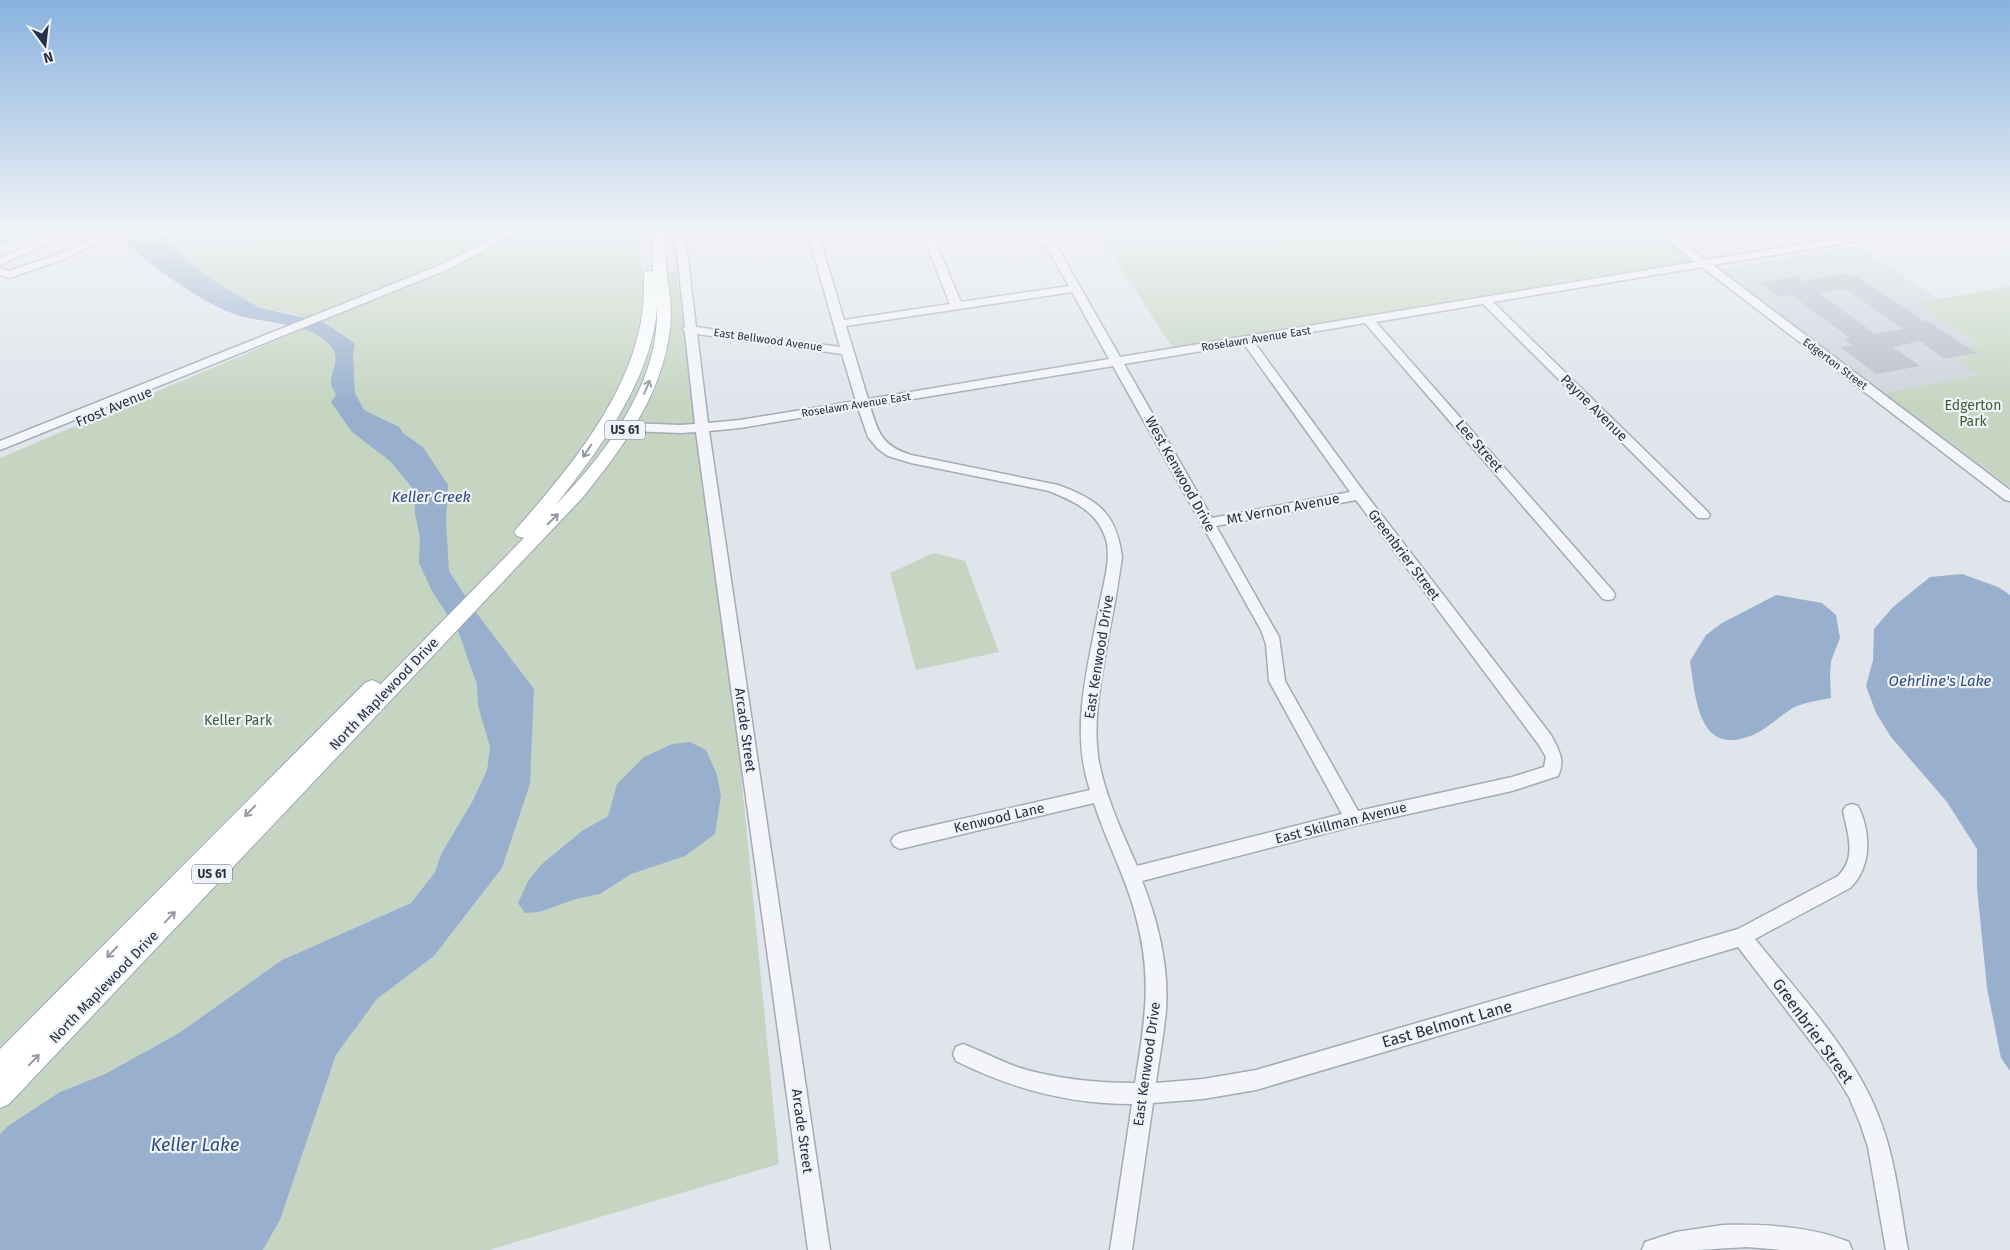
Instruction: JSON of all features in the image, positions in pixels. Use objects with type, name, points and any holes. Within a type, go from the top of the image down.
[{"type":"main road","name":"North Maplewood Drive","points":[[492,573],[545,508],[604,426],[631,372],[646,326],[651,288]]},
{"type":"main road","name":"North Maplewood Drive","points":[[0,1067],[492,573],[578,493],[627,427],[647,389],[661,341],[664,312],[661,288]]},
{"type":"main road","name":"North Maplewood Drive","points":[[0,1096],[421,646]]},
{"type":"street","name":"Frost Avenue","points":[[0,446],[391,288]]},
{"type":"street","name":"Arcade Street","points":[[685,288],[702,428],[819,1250]]},
{"type":"street","name":"East Kenwood Drive","points":[[829,288],[863,404],[874,437],[879,443],[893,453],[911,459],[1060,489],[1084,502],[1105,521],[1114,540],[1115,557],[1088,709],[1088,735],[1091,762],[1099,795],[1150,933],[1157,982],[1156,1010],[1121,1250]]},
{"type":"street","points":[[949,288],[957,306]]},
{"type":"street","points":[[839,324],[1074,288]]},
{"type":"street","name":"West Kenwood Drive","points":[[1076,288],[1273,639],[1276,681],[1354,819]]},
{"type":"street","name":"Roselawn Avenue East","points":[[604,426],[702,428],[740,424],[1556,288]]},
{"type":"street","name":"Edgerton Street","points":[[1736,288],[2010,497]]},
{"type":"street","name":"Payne Avenue","points":[[1485,300],[1703,515]]},
{"type":"street","name":"Lee Street","points":[[1368,320],[1608,595]]},
{"type":"street","name":"East Bellwood Avenue","points":[[689,329],[847,351]]},
{"type":"street","name":"Greenbrier Street","points":[[1247,340],[1359,495],[1545,740],[1554,758],[1552,771]]},
{"type":"street","name":"Frost Avenue","points":[[0,454],[207,368],[226,356]]},
{"type":"street","name":"Mt Vernon Avenue","points":[[1208,523],[1359,495]]},
{"type":"street","name":"East Skillman Avenue","points":[[1130,876],[1354,819],[1512,784],[1552,771]]},
{"type":"street","name":"Kenwood Lane","points":[[900,841],[1099,795]]},
{"type":"street","name":"East Belmont Lane","points":[[963,1054],[1005,1073],[1039,1083],[1079,1090],[1174,1093],[1223,1088],[1256,1080],[1742,936],[1844,882],[1853,875],[1858,865],[1859,853],[1852,811]]},
{"type":"street","name":"Greenbrier Street","points":[[1742,936],[1838,1061],[1856,1090],[1870,1120],[1879,1147],[1897,1250]]},
{"type":"street","points":[[1653,1250],[1679,1242],[1721,1236],[1759,1236],[1805,1241],[1841,1250]]},
{"type":"shaded area","points":[[1745,288],[1922,288],[1938,299],[1918,303],[1981,346],[1957,350],[1967,358],[1958,360],[1977,375],[1883,393]]},
{"type":"green space","name":"Keller Park","points":[[227,288],[678,288],[738,742],[779,1164],[489,1250],[263,1250],[280,1220],[336,1055],[377,999],[434,956],[502,868],[530,784],[458,631],[477,685],[478,706],[488,735],[490,747],[487,770],[472,802],[441,854],[435,872],[411,903],[282,960],[179,1033],[105,1074],[60,1092],[0,1134],[0,458],[297,332],[300,324],[298,315],[258,307]]},
{"type":"green space","points":[[1134,288],[1535,288],[1173,348]]},
{"type":"green space","name":"Edgerton Park","points":[[1997,288],[2010,288],[2010,487],[1883,393],[1977,375],[1957,360],[1967,358],[1956,350],[1980,345],[1917,303]]},
{"type":"green space","points":[[934,553],[965,561],[999,652],[916,670],[890,573]]},
{"type":"water","name":"Keller Lake","points":[[186,288],[227,288],[258,307],[325,323],[355,344],[353,353],[355,393],[364,410],[399,427],[404,434],[423,447],[448,485],[446,520],[449,571],[475,611],[534,689],[530,784],[502,868],[434,956],[377,999],[336,1055],[280,1220],[263,1250],[0,1250],[0,1134],[8,1126],[60,1092],[105,1074],[179,1033],[282,960],[411,903],[435,872],[441,854],[472,802],[487,770],[490,747],[478,706],[477,685],[458,631],[432,591],[419,563],[420,538],[415,513],[414,490],[390,461],[352,432],[331,402],[336,395],[331,384],[336,359],[334,351],[327,341],[316,334],[304,329],[237,315],[204,300]]},
{"type":"water","name":"Oehrline's Lake","points":[[1962,574],[1998,587],[2010,595],[2010,1071],[2001,1058],[1987,988],[1977,888],[1977,849],[1947,802],[1891,737],[1876,713],[1866,686],[1873,660],[1874,629],[1893,607],[1930,577]]},
{"type":"water","points":[[1776,595],[1822,603],[1836,615],[1840,638],[1831,661],[1831,698],[1797,706],[1755,734],[1736,740],[1722,739],[1711,732],[1698,708],[1690,661],[1706,635],[1722,623]]},
{"type":"water","points":[[690,742],[706,750],[717,775],[721,795],[715,834],[685,856],[631,874],[600,894],[576,899],[539,912],[525,913],[518,903],[528,881],[542,864],[582,831],[608,816],[617,784],[644,757],[672,744]]},
{"type":"building","points":[[1768,288],[1875,288],[1976,353],[1945,359],[1920,341],[1893,347],[1920,366],[1877,374],[1840,347],[1852,345],[1844,339],[1850,338],[1791,295],[1780,297]],"holes":[[[1846,289],[1903,329],[1875,334],[1819,293]]]},
{"type":"water label","name":"Keller Creek","points":[[431,497]]}]
